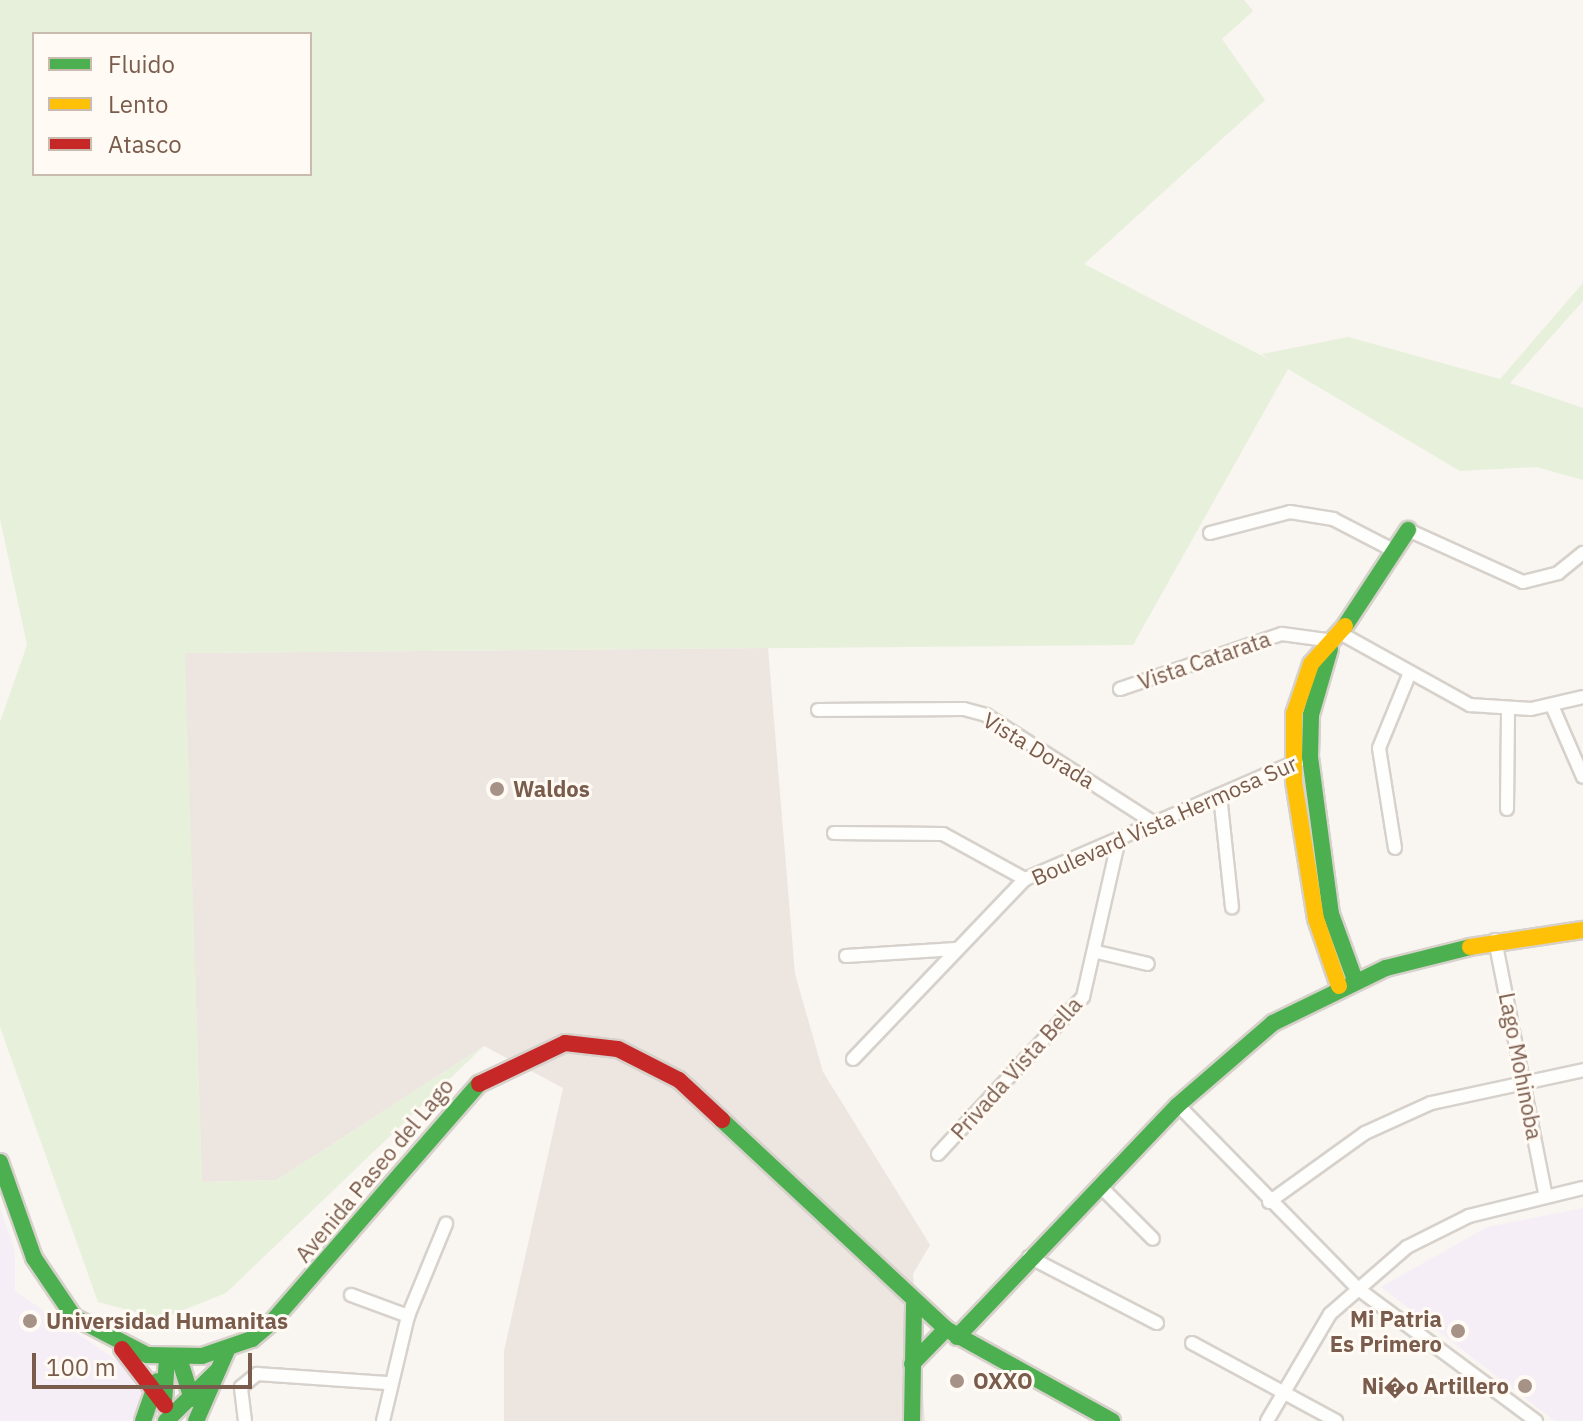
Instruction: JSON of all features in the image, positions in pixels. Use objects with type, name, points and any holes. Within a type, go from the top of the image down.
[{"type":"street","points":[[1210,533],[1290,512],[1333,519],[1391,549]]},
{"type":"street","points":[[1339,986],[1316,919],[1316,854],[1310,757],[1311,715],[1335,641],[1391,549],[1408,530],[1523,582],[1558,573],[1583,553]]},
{"type":"street","name":"Vista Catarata","points":[[1120,689],[1282,634],[1335,641]]},
{"type":"street","points":[[1335,641],[1470,705],[1553,708],[1583,697]]},
{"type":"street","points":[[1335,641],[1311,664],[1303,684],[1292,763],[1331,914],[1355,980]]},
{"type":"street","points":[[1395,848],[1379,748],[1409,675]]},
{"type":"street","points":[[1507,809],[1508,708]]},
{"type":"street","points":[[1553,708],[1583,777]]},
{"type":"street","name":"Vista Dorada","points":[[818,710],[964,709],[986,715],[1154,823]]},
{"type":"street","name":"Boulevard Vista Hermosa Sur","points":[[853,1059],[1025,879],[1310,757]]},
{"type":"street","points":[[1220,795],[1232,907]]},
{"type":"street","points":[[834,833],[943,834],[1025,879]]},
{"type":"street","name":"Privada Vista Bella","points":[[938,1154],[1074,1010],[1097,952],[1119,838]]},
{"type":"street","points":[[912,1364],[951,1333],[1178,1105],[1273,1023],[1355,980],[1495,940],[1583,930]]},
{"type":"street","name":"Lago Mohinoba","points":[[1495,940],[1526,1077],[1545,1192]]},
{"type":"street","points":[[846,956],[956,949]]},
{"type":"street","points":[[1097,952],[1148,964]]},
{"type":"street","name":"Avenida Paseo del Lago","points":[[0,1162],[47,1282],[74,1317],[118,1345],[173,1358],[227,1350],[271,1323],[466,1092],[504,1065],[565,1043],[618,1049],[679,1080],[914,1304],[951,1333],[1112,1421]]},
{"type":"street","points":[[1269,1202],[1365,1133],[1431,1103],[1526,1077],[1583,1070]]},
{"type":"street","points":[[1178,1105],[1269,1202],[1357,1288],[1536,1421]]},
{"type":"street","points":[[1099,1185],[1153,1239]]},
{"type":"street","points":[[1267,1421],[1281,1387],[1330,1314],[1357,1288],[1441,1228],[1545,1192],[1583,1188]]},
{"type":"street","points":[[383,1421],[387,1383],[408,1316],[446,1224]]},
{"type":"street","points":[[1029,1257],[1157,1323]]},
{"type":"street","points":[[351,1295],[408,1316]]},
{"type":"street","points":[[912,1421],[914,1304]]},
{"type":"street","points":[[1192,1343],[1281,1387],[1336,1421]]},
{"type":"street","points":[[118,1345],[158,1381],[168,1416]]},
{"type":"street","points":[[194,1421],[227,1350]]},
{"type":"street","points":[[143,1421],[158,1381],[173,1358],[191,1392],[194,1421]]},
{"type":"street","points":[[168,1416],[191,1392],[218,1371]]},
{"type":"street","points":[[245,1421],[241,1387],[257,1374],[387,1383]]},
{"type":"shaded area","points":[[768,648],[795,974],[823,1072],[930,1245],[913,1274],[925,1421],[504,1421],[504,1351],[563,1088],[484,1046],[277,1180],[202,1182],[184,653]]},
{"type":"shaded area","name":"Universidad Humanitas","points":[[0,1208],[15,1251],[15,1291],[128,1368],[144,1386],[135,1421],[0,1421]]},
{"type":"shaded area","points":[[1583,1208],[1583,1421],[1555,1421],[1381,1287],[1487,1227]]},
{"type":"green space","points":[[0,0],[1244,0],[1253,11],[1222,39],[1265,100],[1084,264],[1268,359],[1262,354],[1348,337],[1500,379],[1583,283],[1583,301],[1510,383],[1583,408],[1583,480],[1536,467],[1460,471],[1288,369],[1133,645],[185,653],[202,1182],[277,1180],[484,1046],[226,1293],[161,1319],[98,1302],[0,1027],[0,722],[27,645],[0,519]]},
{"type":"traffic: fast","points":[[1345,626],[1408,530]]},
{"type":"traffic: fast","points":[[1330,649],[1311,715],[1310,757],[1331,914],[1355,980]]},
{"type":"traffic: fast","points":[[957,1337],[1178,1105],[1273,1023],[1386,968],[1470,947]]},
{"type":"traffic: fast","points":[[0,1162],[34,1258],[74,1317],[147,1355],[202,1356],[252,1339],[271,1323],[479,1084]]},
{"type":"traffic: fast","points":[[722,1120],[946,1329],[1112,1421]]},
{"type":"traffic: fast","points":[[912,1421],[914,1304]]},
{"type":"traffic: fast","points":[[912,1364],[946,1329]]},
{"type":"traffic: fast","points":[[196,1421],[227,1350]]},
{"type":"traffic: fast","points":[[164,1403],[167,1358]]},
{"type":"traffic: fast","points":[[179,1358],[192,1399]]},
{"type":"traffic: fast","points":[[166,1421],[216,1372]]},
{"type":"traffic: fast","points":[[143,1421],[157,1381]]},
{"type":"traffic: slow","points":[[1339,986],[1316,919],[1294,781],[1294,714],[1311,664],[1345,626]]},
{"type":"traffic: slow","points":[[1470,947],[1583,930]]},
{"type":"traffic: jam","points":[[479,1084],[565,1043],[618,1049],[679,1080],[722,1120]]},
{"type":"traffic: jam","points":[[122,1349],[165,1405]]},
{"type":"place","name":"Waldos","points":[[497,789]]},
{"type":"place","name":"Universidad Humanitas","points":[[30,1321]]},
{"type":"place","name":"Mi Patria Es Primero","points":[[1458,1331]]},
{"type":"place","name":"OXXO","points":[[957,1381]]},
{"type":"place","name":"Ni�o Artillero","points":[[1525,1386]]}]
